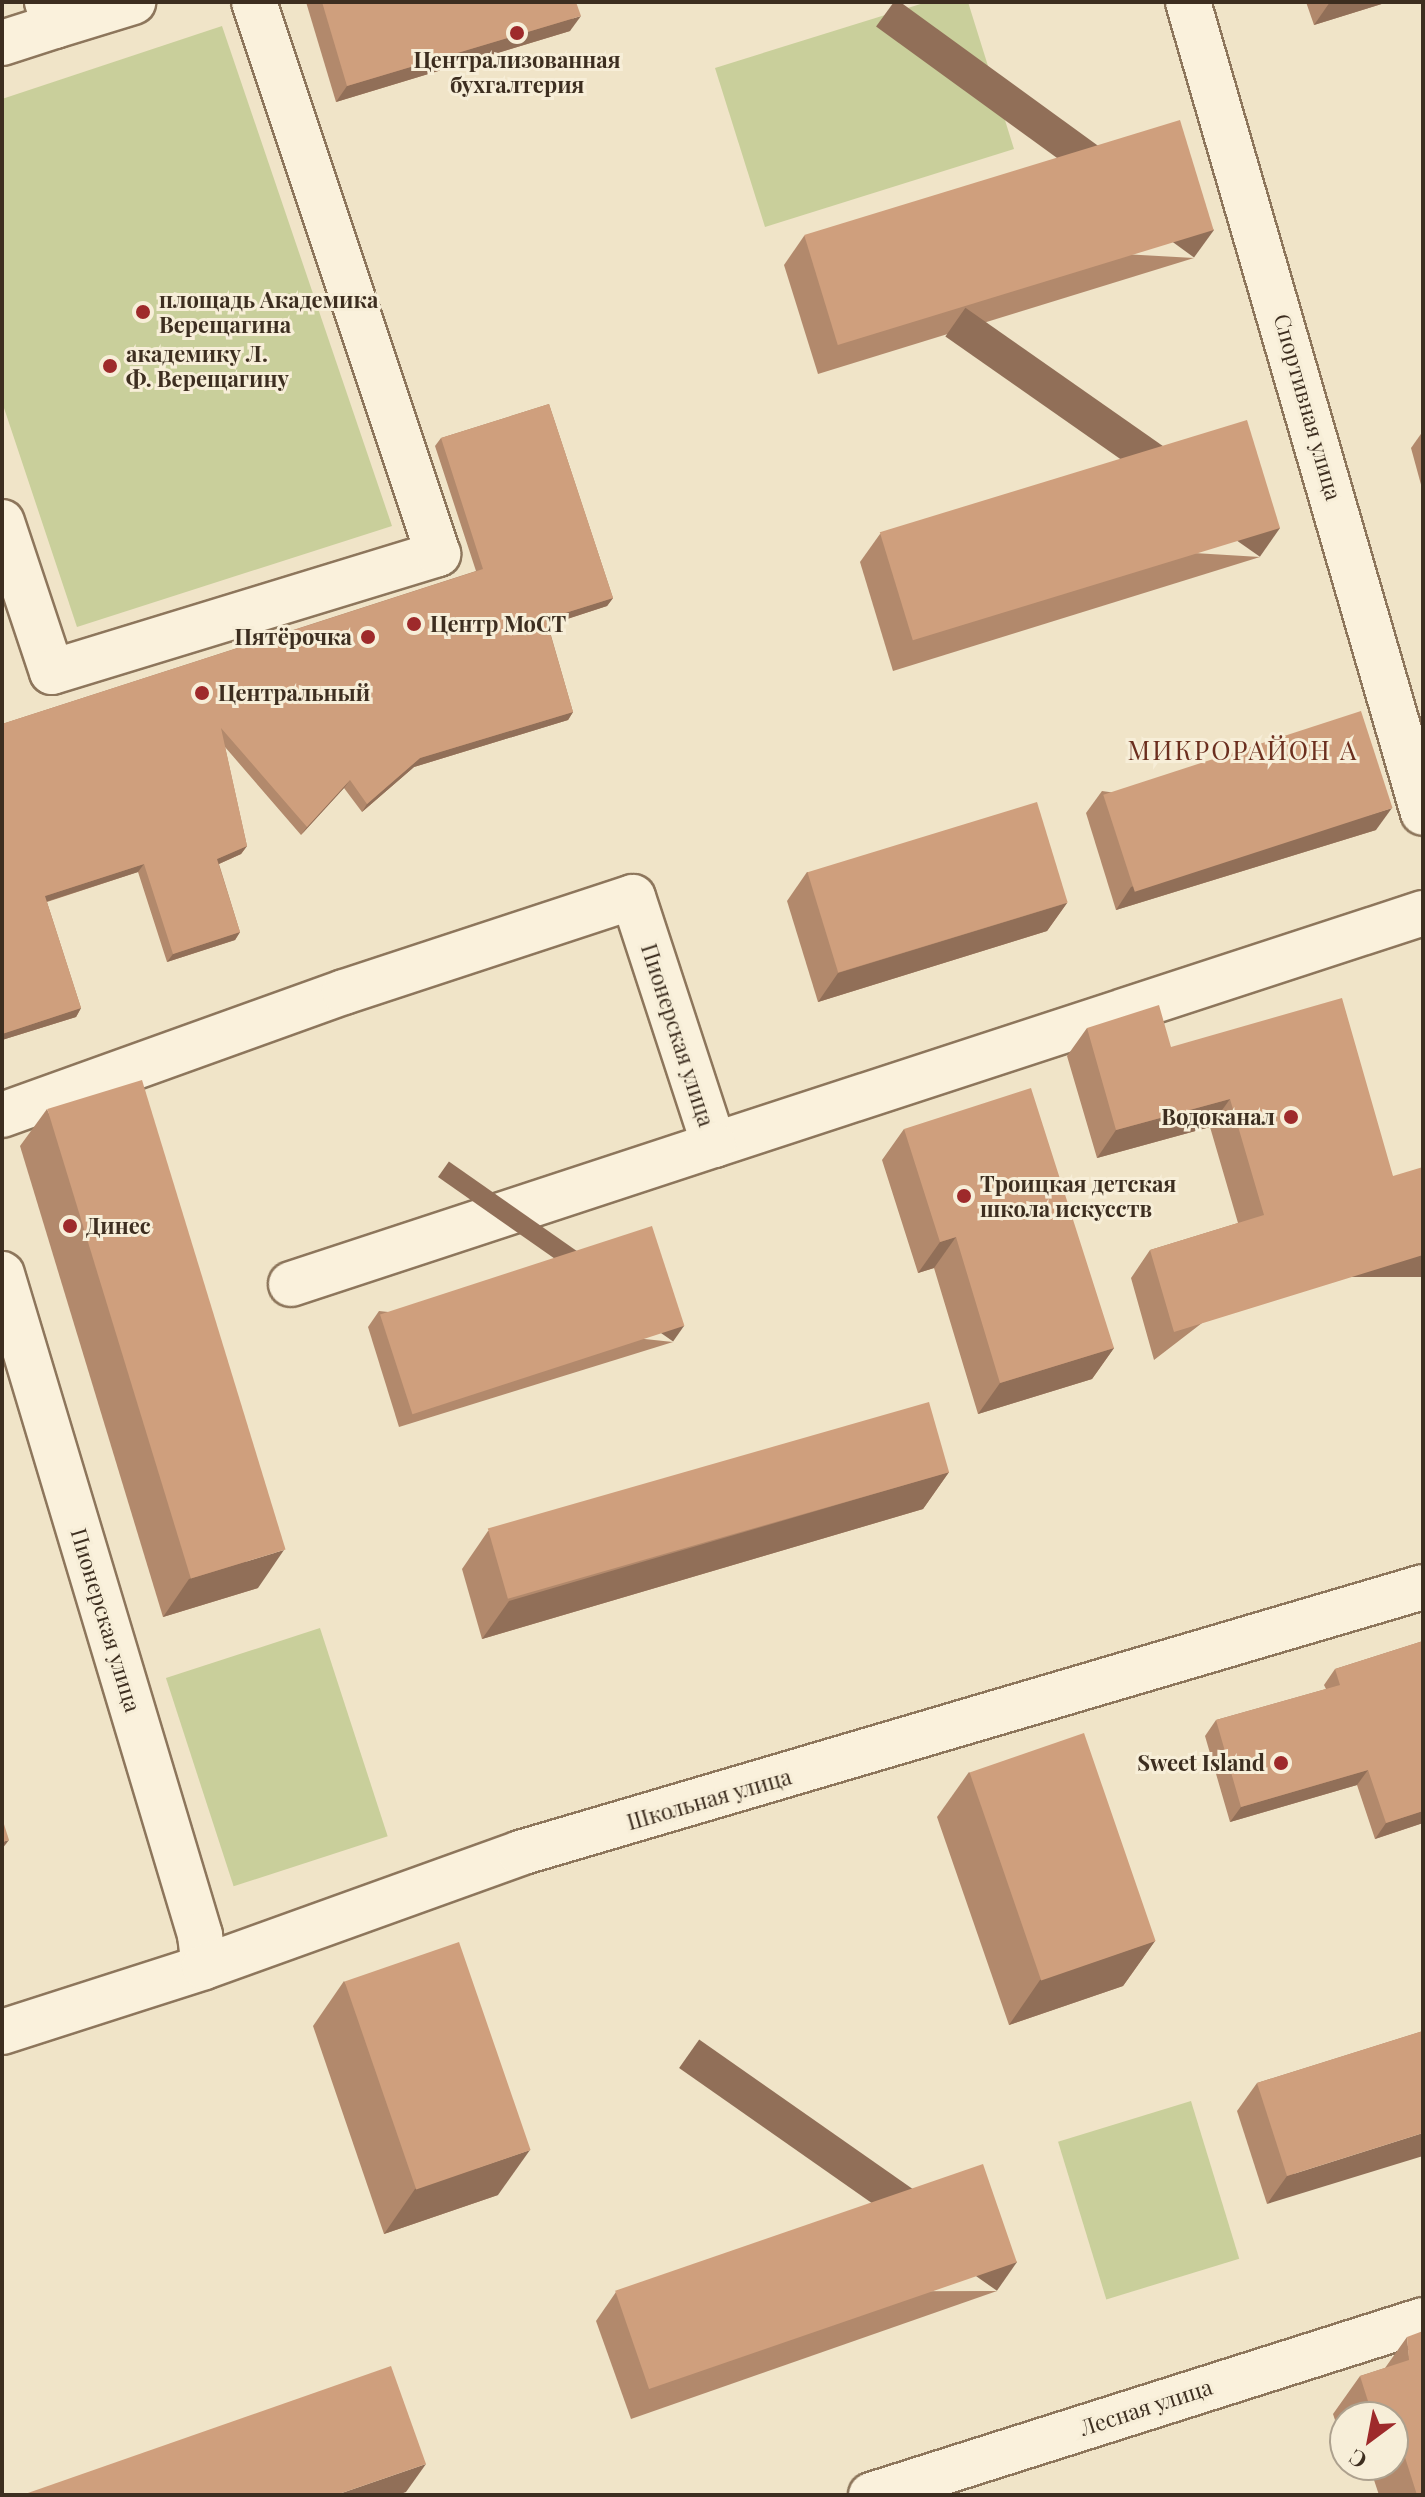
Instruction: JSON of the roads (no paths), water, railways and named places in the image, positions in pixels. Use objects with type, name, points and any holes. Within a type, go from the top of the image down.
[{"type":"street","points":[[2,43],[51,14],[133,2]]},
{"type":"street","points":[[2,522],[52,672],[438,554],[254,2]]},
{"type":"street","name":"Спортивная улица","points":[[1188,2],[1423,813]]},
{"type":"street","name":"Пионерская улица","points":[[2,1115],[344,992],[633,897],[714,1145],[1423,913]]},
{"type":"street","points":[[291,1284],[714,1145]]},
{"type":"street","name":"Пионерская улица","points":[[2,1274],[200,1935],[204,1967]]},
{"type":"street","name":"Школьная улица","points":[[2,2032],[204,1967],[520,1853],[1423,1587]]},
{"type":"street","name":"Лесная улица","points":[[871,2495],[1423,2320]]},
{"type":"place","name":"Централизованная бухгалтерия","points":[[517,33]]},
{"type":"place","name":"площадь Академика Верещагина","points":[[143,312]]},
{"type":"place","name":"академику Л. Ф. Верещагину","points":[[110,366]]},
{"type":"place","name":"Центр МоСТ","points":[[414,624]]},
{"type":"place","name":"Пятёрочка","points":[[368,637]]},
{"type":"place","name":"Центральный","points":[[202,693]]},
{"type":"place","name":"Водоканал","points":[[1291,1117]]},
{"type":"place","name":"Троицкая детская школа искусств","points":[[964,1196]]},
{"type":"place","name":"Динес","points":[[70,1226]]},
{"type":"place","name":"Sweet Island","points":[[1281,1763]]},
{"type":"district","name":"МИКРОРАЙОН А","points":[[1243,750]]}]
